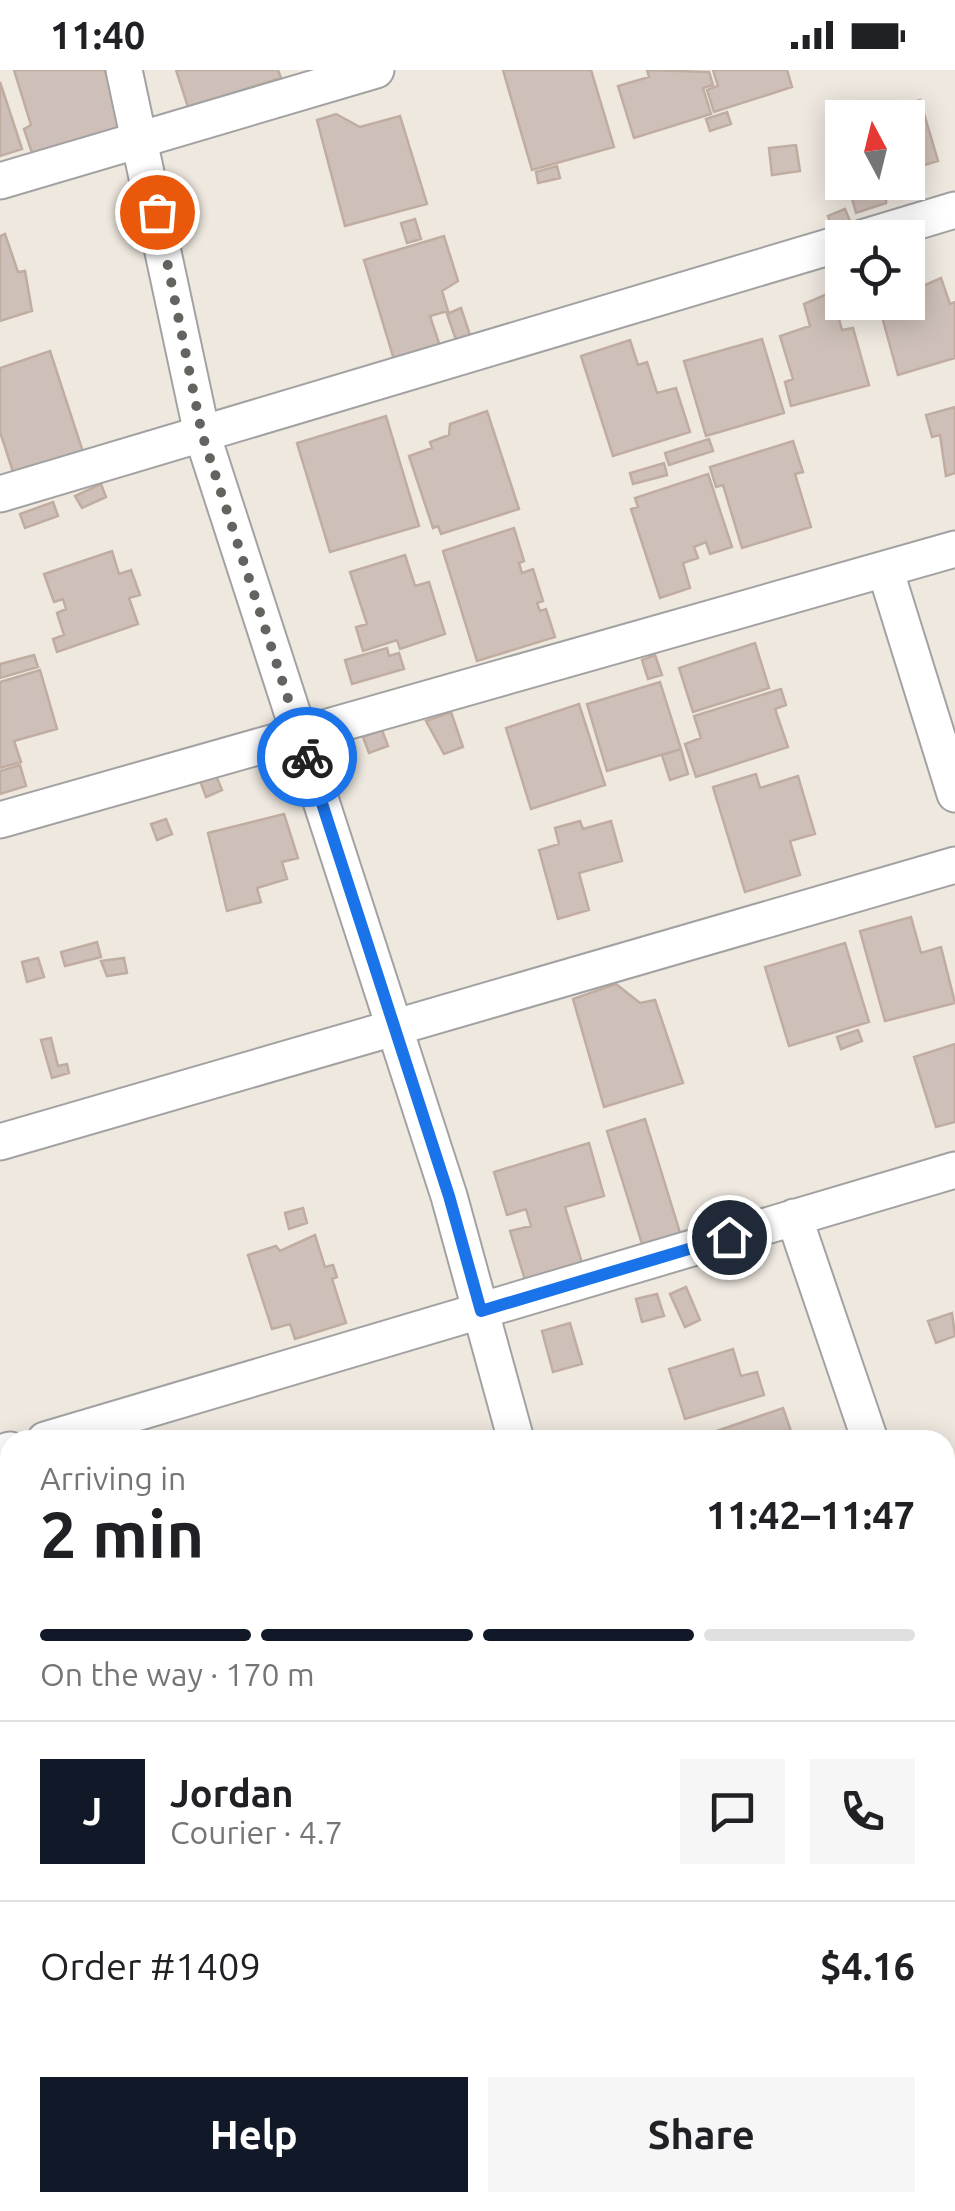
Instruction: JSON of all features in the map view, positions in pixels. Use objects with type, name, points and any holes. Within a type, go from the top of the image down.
[{"type":"street","points":[[124,70],[142,139],[202,434],[395,1028],[513,1430]]},
{"type":"street","points":[[0,181],[376,70]]},
{"type":"street","points":[[922,220],[955,210]]},
{"type":"street","points":[[0,494],[825,248]]},
{"type":"street","points":[[0,820],[955,549]]},
{"type":"street","points":[[885,569],[955,794]]},
{"type":"street","points":[[0,1142],[955,865]]},
{"type":"street","points":[[79,1430],[955,1170]]},
{"type":"street","points":[[794,1218],[867,1430]]},
{"type":"building","points":[[14,70],[105,70],[123,128],[33,156],[24,129],[31,125]]},
{"type":"building","points":[[176,70],[278,70],[281,78],[188,107]]},
{"type":"building","points":[[503,70],[591,70],[614,147],[532,170]]},
{"type":"building","points":[[647,70],[709,72],[713,85],[703,88],[711,114],[634,138],[618,86],[649,77]]},
{"type":"building","points":[[713,70],[787,70],[792,87],[714,112],[707,90],[718,86]]},
{"type":"building","points":[[0,82],[22,149],[0,156]]},
{"type":"building","points":[[727,112],[731,124],[710,131],[706,119]]},
{"type":"building","points":[[336,114],[360,127],[400,116],[427,204],[345,226],[317,120]]},
{"type":"building","points":[[925,117],[938,161],[925,165]]},
{"type":"building","points":[[796,145],[800,171],[772,175],[769,148]]},
{"type":"building","points":[[557,166],[560,178],[538,183],[536,172]]},
{"type":"building","points":[[852,200],[886,200],[886,203],[856,213]]},
{"type":"building","points":[[845,209],[850,220],[829,220],[828,216]]},
{"type":"building","points":[[415,219],[421,239],[407,243],[401,223]]},
{"type":"building","points":[[5,234],[18,272],[25,271],[32,311],[0,321],[0,236]]},
{"type":"building","points":[[444,236],[458,281],[442,291],[448,311],[430,316],[441,349],[395,363],[364,260]]},
{"type":"building","points":[[941,278],[950,304],[955,302],[955,358],[898,375],[883,320],[925,320],[925,285]]},
{"type":"building","points":[[825,295],[825,320],[839,320],[842,330],[853,328],[869,385],[791,406],[785,382],[793,379],[780,336],[810,326],[804,304]]},
{"type":"building","points":[[461,308],[470,335],[456,340],[447,314]]},
{"type":"building","points":[[762,339],[784,413],[706,436],[684,361]]},
{"type":"building","points":[[630,340],[638,365],[647,362],[657,393],[676,388],[690,432],[613,456],[581,356]]},
{"type":"building","points":[[50,351],[83,452],[14,475],[0,432],[0,368]]},
{"type":"building","points":[[955,407],[955,473],[946,476],[940,435],[932,437],[926,415]]},
{"type":"building","points":[[487,411],[519,509],[441,534],[438,526],[433,528],[409,456],[432,448],[430,442],[449,435],[450,424]]},
{"type":"building","points":[[386,416],[419,526],[330,552],[297,443]]},
{"type":"building","points":[[709,439],[713,451],[669,465],[665,453]]},
{"type":"building","points":[[793,441],[803,472],[795,474],[811,527],[742,548],[723,485],[716,487],[710,467]]},
{"type":"building","points":[[664,463],[667,475],[633,484],[630,473]]},
{"type":"building","points":[[708,474],[732,547],[710,554],[706,542],[694,547],[698,558],[683,563],[690,588],[660,598],[631,509],[638,507],[635,498]]},
{"type":"building","points":[[101,484],[106,497],[82,508],[75,496]]},
{"type":"building","points":[[53,502],[58,516],[25,528],[20,514]]},
{"type":"building","points":[[514,528],[524,561],[519,563],[522,573],[533,569],[543,601],[537,603],[540,611],[546,609],[555,637],[477,661],[443,551]]},
{"type":"building","points":[[112,551],[119,574],[131,570],[140,595],[129,598],[138,624],[57,652],[53,639],[64,635],[57,613],[66,609],[63,599],[54,602],[44,574]]},
{"type":"building","points":[[405,555],[415,586],[429,582],[445,634],[400,649],[397,640],[363,651],[356,627],[367,624],[350,572]]},
{"type":"building","points":[[755,643],[769,688],[693,712],[679,668]]},
{"type":"building","points":[[387,648],[389,656],[399,653],[404,669],[352,684],[345,660]]},
{"type":"building","points":[[34,655],[38,667],[0,678],[0,664]]},
{"type":"building","points":[[655,655],[662,675],[648,679],[642,660]]},
{"type":"building","points":[[40,670],[57,729],[14,741],[21,762],[0,768],[0,682]]},
{"type":"building","points":[[660,682],[681,749],[607,771],[587,704]]},
{"type":"building","points":[[781,689],[786,705],[775,709],[788,747],[696,777],[685,744],[701,738],[694,716]]},
{"type":"building","points":[[579,704],[605,785],[531,809],[506,728]]},
{"type":"building","points":[[451,712],[463,747],[444,754],[426,721]]},
{"type":"building","points":[[382,730],[388,746],[369,753],[363,737]]},
{"type":"building","points":[[681,749],[688,774],[670,780],[662,755]]},
{"type":"building","points":[[20,765],[26,786],[0,794],[0,771]]},
{"type":"building","points":[[214,771],[222,790],[206,797],[199,778]]},
{"type":"building","points":[[756,774],[760,788],[798,776],[815,834],[790,841],[800,875],[745,892],[713,787]]},
{"type":"building","points":[[284,814],[298,858],[282,862],[287,879],[257,888],[261,902],[227,911],[208,833]]},
{"type":"building","points":[[166,819],[172,834],[157,840],[151,824]]},
{"type":"building","points":[[580,821],[583,829],[611,821],[622,861],[579,873],[589,910],[558,919],[539,850],[559,844],[555,828]]},
{"type":"building","points":[[911,917],[921,953],[941,947],[955,1003],[885,1021],[860,931]]},
{"type":"building","points":[[97,942],[101,957],[65,966],[61,952]]},
{"type":"building","points":[[845,943],[869,1022],[789,1046],[765,967]]},
{"type":"building","points":[[38,958],[44,977],[27,982],[22,962]]},
{"type":"building","points":[[124,958],[127,973],[107,976],[101,961]]},
{"type":"building","points":[[616,984],[640,1003],[655,1000],[683,1083],[604,1107],[573,999]]},
{"type":"building","points":[[858,1030],[862,1041],[841,1049],[837,1037]]},
{"type":"building","points":[[51,1038],[58,1066],[67,1064],[69,1073],[52,1078],[41,1040]]},
{"type":"building","points":[[955,1044],[955,1122],[936,1127],[914,1057]]},
{"type":"building","points":[[645,1119],[681,1236],[643,1247],[607,1131]]},
{"type":"building","points":[[589,1143],[604,1196],[565,1207],[582,1263],[525,1280],[510,1231],[531,1226],[526,1209],[507,1215],[494,1172]]},
{"type":"building","points":[[303,1208],[307,1223],[289,1229],[285,1213]]},
{"type":"building","points":[[315,1235],[325,1267],[333,1265],[337,1277],[332,1279],[346,1323],[295,1339],[290,1324],[272,1329],[248,1255],[276,1246],[280,1251]]},
{"type":"building","points":[[686,1287],[700,1320],[685,1327],[670,1294]]},
{"type":"building","points":[[657,1294],[664,1316],[642,1322],[636,1299]]},
{"type":"building","points":[[952,1313],[955,1336],[936,1343],[928,1321]]},
{"type":"building","points":[[570,1323],[582,1364],[553,1372],[542,1331]]},
{"type":"building","points":[[733,1349],[741,1376],[757,1372],[764,1395],[685,1419],[669,1369]]},
{"type":"building","points":[[783,1408],[791,1430],[720,1430]]},
{"type":"way so far","points":[[157,212],[202,434],[307,757]]},
{"type":"route","points":[[307,757],[449,1196],[481,1311],[729,1237]]}]
